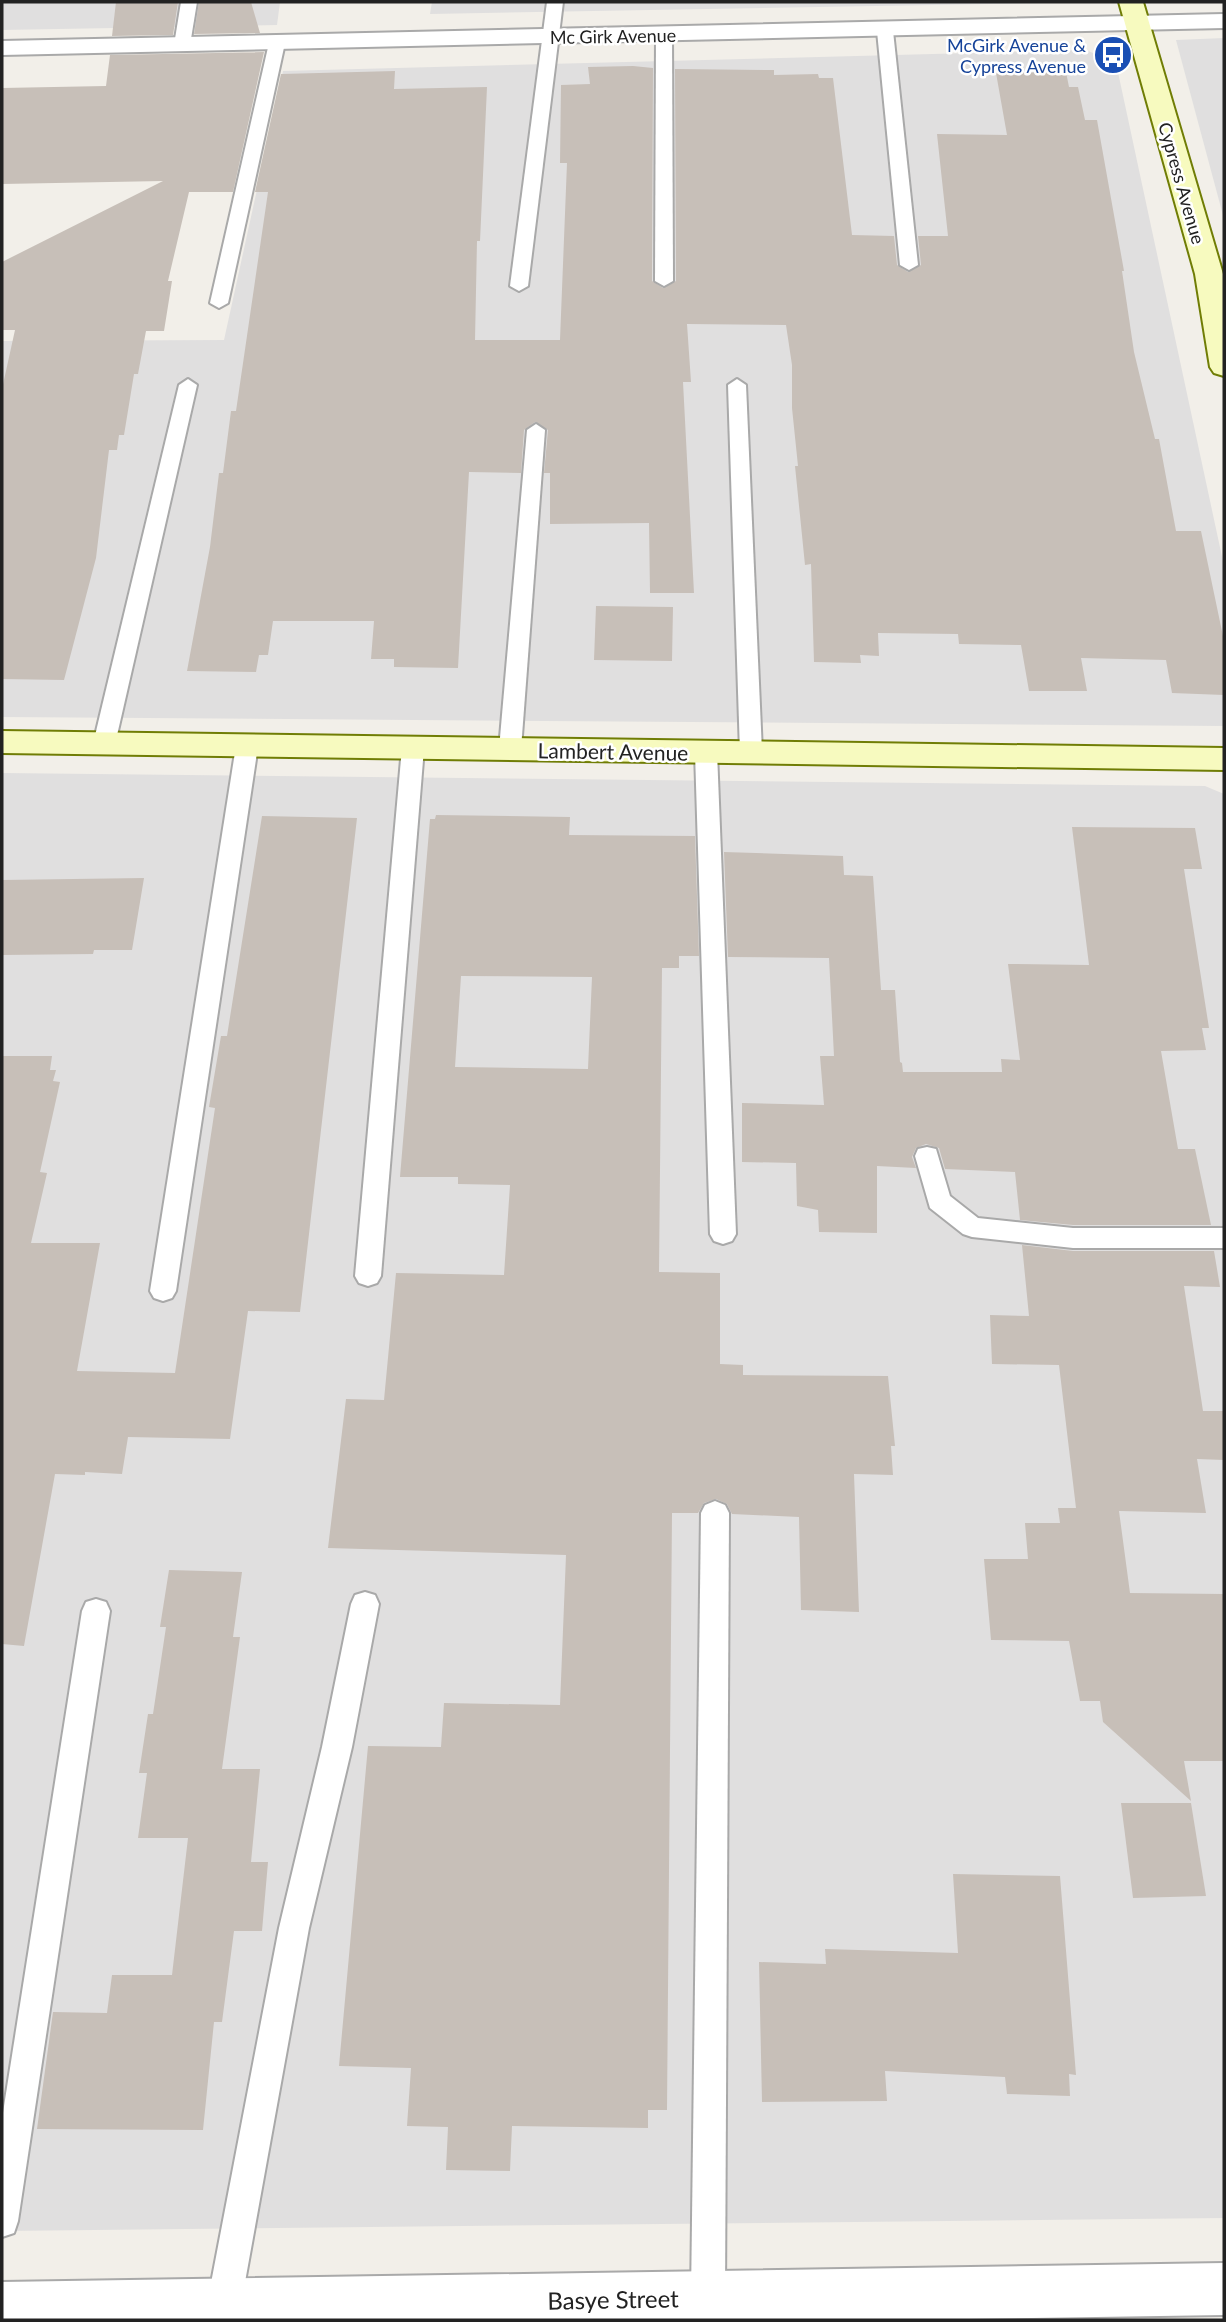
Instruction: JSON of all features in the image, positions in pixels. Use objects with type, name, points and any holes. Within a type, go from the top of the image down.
[{"type":"street","name":"Mc Girk Avenue","points":[[2,48],[885,31],[1133,12],[1224,21]]},
{"type":"street","name":"Cypress Avenue","points":[[1133,12],[1216,274],[1224,365]]},
{"type":"street","name":"Lambert Avenue","points":[[2,742],[1224,759]]},
{"type":"street","name":"Basye Street","points":[[2,2308],[1224,2289]]},
{"type":"lane","points":[[182,45],[190,2]]},
{"type":"lane","points":[[519,286],[555,2]]},
{"type":"lane","points":[[885,31],[909,265]]},
{"type":"lane","points":[[664,35],[664,281]]},
{"type":"lane","points":[[219,303],[277,43]]},
{"type":"lane","points":[[104,744],[188,385]]},
{"type":"lane","points":[[737,385],[751,752]]},
{"type":"lane","points":[[510,749],[536,430]]},
{"type":"lane","points":[[163,1291],[247,746]]},
{"type":"lane","points":[[368,1276],[413,748]]},
{"type":"lane","points":[[706,752],[723,1234]]},
{"type":"lane","points":[[927,1156],[939,1201],[972,1227],[1073,1238],[1224,1238]]},
{"type":"lane","points":[[708,2298],[715,1513]]},
{"type":"lane","points":[[224,2304],[294,1928],[337,1747],[365,1604]]},
{"type":"lane","points":[[2,2221],[96,1611]]},
{"type":"shaded area","points":[[2,2],[280,2],[277,25],[2,30]]},
{"type":"shaded area","points":[[432,2],[1097,2],[430,14]]},
{"type":"shaded area","points":[[1224,38],[1224,219],[1176,40]]},
{"type":"shaded area","points":[[1086,50],[1116,63],[1224,566],[1224,726],[2,717],[2,341],[224,340],[283,71]]},
{"type":"shaded area","points":[[2,773],[1205,786],[1224,794],[1224,2218],[2,2231]]},
{"type":"building","points":[[116,2],[178,2],[173,35],[112,36]]},
{"type":"building","points":[[199,2],[251,2],[260,33],[194,34]]},
{"type":"building","points":[[264,52],[233,192],[189,192],[168,281],[172,281],[164,331],[146,331],[138,374],[134,374],[124,435],[119,435],[117,450],[109,450],[96,558],[64,680],[2,679],[2,389],[15,330],[2,330],[2,262],[163,181],[2,184],[2,88],[106,86],[110,55]]},
{"type":"building","points":[[588,67],[653,68],[652,281],[663,288],[676,281],[675,69],[774,70],[774,75],[818,74],[819,78],[833,78],[852,235],[894,236],[897,265],[908,272],[921,265],[918,236],[948,236],[937,134],[1007,135],[996,73],[1066,72],[1069,87],[1078,87],[1085,120],[1097,120],[1124,271],[1134,352],[1155,439],[1159,439],[1176,531],[1201,531],[1224,641],[1224,695],[1172,693],[1166,660],[1081,658],[1087,691],[1029,691],[1021,645],[959,644],[958,634],[878,633],[879,656],[860,655],[861,663],[814,662],[811,564],[805,565],[795,466],[798,466],[792,408],[792,365],[786,325],[687,324],[691,382],[683,382],[694,593],[650,593],[649,523],[550,524],[550,473],[544,473],[548,430],[535,422],[524,430],[521,473],[469,472],[458,668],[394,667],[394,659],[371,659],[374,621],[273,621],[268,655],[259,655],[256,672],[187,671],[210,547],[219,473],[223,473],[231,411],[236,411],[268,192],[255,192],[281,74],[395,71],[394,89],[487,87],[480,241],[477,241],[475,340],[560,340],[567,163],[560,163],[561,85],[590,84]]},
{"type":"building","points":[[596,606],[673,607],[672,661],[594,660]]},
{"type":"building","points":[[436,815],[570,817],[569,835],[695,836],[699,956],[679,956],[679,968],[662,968],[659,1272],[720,1273],[720,1364],[743,1365],[743,1375],[888,1376],[895,1446],[891,1446],[893,1475],[854,1474],[859,1612],[801,1610],[799,1517],[732,1514],[727,1504],[716,1499],[704,1503],[698,1513],[672,1513],[667,2110],[648,2110],[648,2128],[512,2126],[510,2171],[446,2170],[448,2127],[407,2126],[411,2068],[339,2066],[368,1746],[441,1747],[444,1703],[560,1705],[566,1555],[328,1548],[346,1399],[384,1400],[396,1273],[504,1275],[510,1185],[458,1184],[458,1177],[400,1177],[430,819],[435,819]],"holes":[[[461,976],[592,977],[588,1069],[455,1067]]]},
{"type":"building","points":[[262,816],[357,818],[300,1312],[248,1311],[230,1439],[128,1437],[122,1474],[55,1474],[24,1646],[2,1644],[2,1056],[52,1056],[50,1070],[56,1070],[53,1081],[60,1082],[40,1172],[47,1173],[31,1243],[100,1243],[77,1371],[175,1373],[215,1108],[209,1107],[221,1036],[227,1036]]},
{"type":"building","points":[[1072,827],[1195,828],[1202,869],[1184,869],[1209,1028],[1202,1028],[1206,1050],[1161,1051],[1178,1149],[1195,1149],[1211,1225],[1073,1225],[1020,1220],[1015,1172],[945,1169],[939,1148],[926,1144],[916,1148],[912,1157],[916,1168],[877,1166],[877,1233],[819,1232],[818,1210],[797,1206],[796,1163],[742,1162],[742,1103],[824,1105],[820,1056],[834,1056],[829,958],[728,957],[724,852],[843,856],[844,875],[873,876],[881,990],[895,990],[903,1072],[1002,1072],[1001,1059],[1020,1060],[1008,964],[1089,965]]},
{"type":"building","points":[[144,878],[132,950],[94,950],[93,954],[2,955],[2,880]]},
{"type":"building","points":[[1022,1245],[1073,1251],[1214,1251],[1220,1287],[1184,1286],[1203,1411],[1224,1411],[1224,1460],[1197,1459],[1206,1513],[1119,1511],[1130,1593],[1224,1594],[1224,1761],[1184,1761],[1191,1801],[1103,1722],[1100,1701],[1080,1701],[1069,1641],[991,1640],[984,1559],[1028,1559],[1025,1523],[1060,1523],[1058,1508],[1076,1508],[1059,1365],[992,1364],[990,1315],[1029,1316]]},
{"type":"building","points":[[169,1570],[242,1572],[233,1637],[240,1637],[222,1769],[260,1769],[251,1862],[268,1862],[262,1931],[234,1931],[222,2022],[214,2022],[203,2130],[37,2129],[53,2012],[107,2013],[112,1975],[172,1975],[188,1838],[138,1838],[147,1773],[139,1773],[148,1714],[153,1714],[166,1627],[160,1627]]},
{"type":"building","points":[[1121,1803],[1191,1803],[1206,1896],[1133,1898]]},
{"type":"building","points":[[953,1874],[1060,1876],[1076,2075],[1069,2074],[1070,2096],[1007,2094],[1005,2077],[885,2071],[887,2101],[762,2102],[759,1962],[826,1964],[825,1949],[958,1953]]},
{"type":"place","name":"McGirk Avenue & Cypress Avenue","points":[[1113,55]]}]
